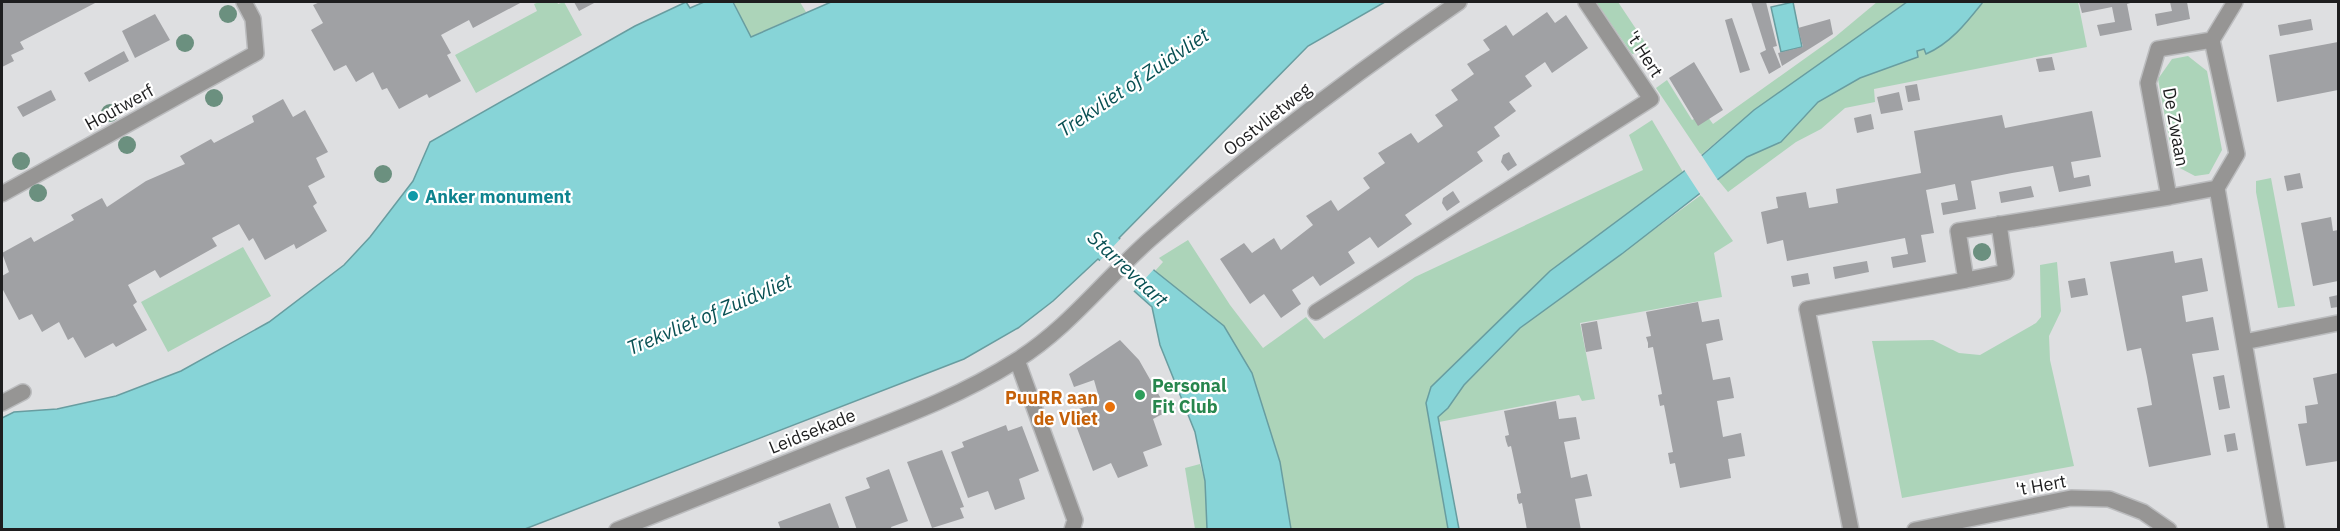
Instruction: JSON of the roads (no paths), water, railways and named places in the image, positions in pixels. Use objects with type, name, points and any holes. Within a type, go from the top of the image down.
[{"type":"street","name":"Houtwerf","points":[[2,194],[256,53],[253,19],[244,2]]},
{"type":"street","name":"Oostvlietweg","points":[[1109,281],[1139,248],[1360,70],[1460,2]]},
{"type":"street","name":"'t Hert","points":[[1316,312],[1651,99],[1586,2]]},
{"type":"street","points":[[2235,2],[2212,40],[2237,154],[2217,188],[2277,530]]},
{"type":"street","name":"De Zwaan","points":[[2169,197],[2148,84],[2158,49],[2212,40]]},
{"type":"street","points":[[1966,279],[1958,231],[2217,188]]},
{"type":"street","points":[[1851,530],[1807,309],[2006,272],[2000,224]]},
{"type":"street","name":"Leidsekade","points":[[617,530],[955,396],[1041,344],[1109,281]]},
{"type":"street","points":[[2244,342],[2338,323]]},
{"type":"street","points":[[1017,360],[1076,520],[1072,530]]},
{"type":"street","points":[[2,403],[23,392]]},
{"type":"street","name":"'t Hert","points":[[1915,530],[2071,498],[2109,499],[2142,512],[2169,530]]},
{"type":"water","points":[[686,2],[690,8],[704,2],[733,2],[751,37],[831,2],[1385,2],[1308,46],[1119,238],[1155,271],[1224,326],[1252,373],[1280,462],[1291,529],[1207,529],[1205,481],[1195,432],[1160,345],[1152,307],[1098,259],[1053,301],[1018,328],[964,359],[525,529],[2,530],[2,418],[14,412],[57,409],[116,396],[181,371],[269,322],[344,265],[370,237],[413,181],[430,142],[635,26]]},
{"type":"water","points":[[1793,2],[1802,47],[1781,52],[1771,7]]},
{"type":"water","points":[[1907,2],[1983,2],[1958,31],[1935,49],[1926,54],[1924,49],[1917,51],[1918,57],[1860,78],[1818,102],[1781,142],[1747,157],[1623,253],[1520,328],[1464,385],[1448,408],[1438,417],[1459,529],[1448,529],[1426,403],[1431,387],[1550,271],[1683,172],[1754,110]]},
{"type":"place","name":"Anker monument","points":[[413,196]]},
{"type":"place","name":"Personal Fit Club","points":[[1140,395]]},
{"type":"place","name":"PuuRR aan de Vliet","points":[[1110,407]]},
{"type":"water label","name":"Trekvliet of Zuidvliet","points":[[1133,82]]},
{"type":"water label","name":"Starrevaart","points":[[1128,268]]},
{"type":"water label","name":"Trekvliet of Zuidvliet","points":[[709,314]]}]
